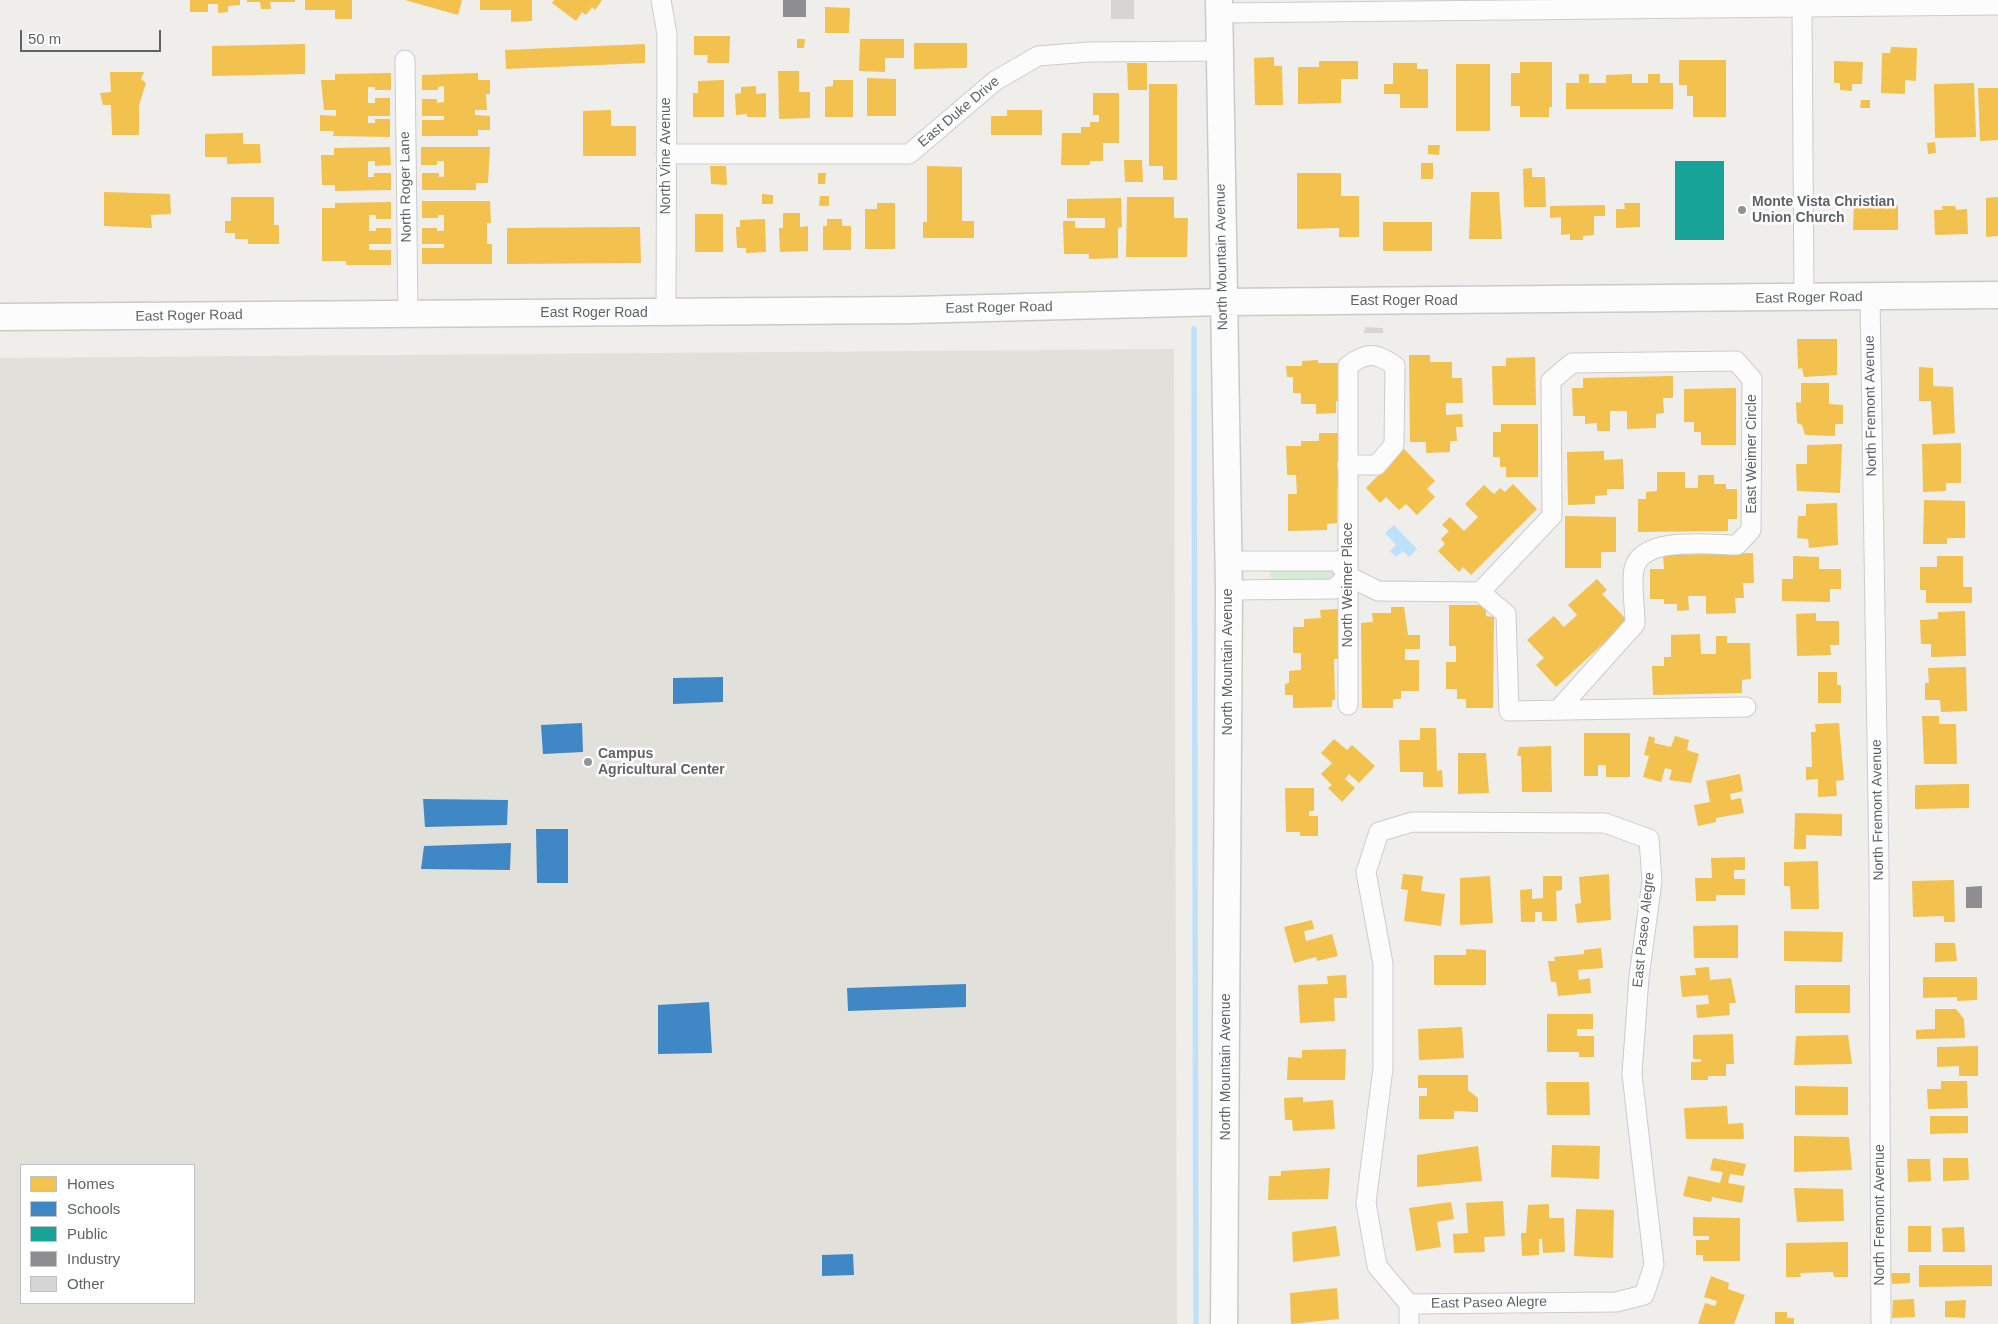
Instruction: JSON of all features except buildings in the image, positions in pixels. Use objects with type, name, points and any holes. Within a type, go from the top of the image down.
[{"type":"street","name":"North Vine Avenue","points":[[661,0],[666,34],[666,313]]},
{"type":"street","points":[[1219,7],[1998,5]]},
{"type":"street","name":"North Mountain Avenue","points":[[1219,7],[1229,590],[1224,1324]]},
{"type":"street","points":[[1802,7],[1804,298]]},
{"type":"street","name":"East Duke Drive","points":[[666,154],[909,154],[995,81],[1038,56],[1089,52],[1219,51]]},
{"type":"street","name":"North Roger Lane","points":[[405,60],[408,314]]},
{"type":"street","name":"East Roger Road","points":[[0,317],[666,313],[911,310],[1223,302],[1998,295]]},
{"type":"street","name":"North Fremont Avenue","points":[[1870,297],[1879,867],[1881,1324]]},
{"type":"street","name":"North Weimer Place","points":[[1347,465],[1377,465],[1394,445],[1395,366],[1382,357],[1361,356],[1348,366],[1347,465],[1348,705]]},
{"type":"street","name":"East Weimer Circle","points":[[1480,592],[1552,516],[1551,381],[1572,363],[1736,362],[1752,379],[1752,530],[1737,545],[1660,545],[1642,556],[1634,569],[1635,624],[1558,710]]},
{"type":"street","points":[[1228,561],[1337,561],[1348,576],[1378,591],[1480,592],[1506,614],[1509,711],[1746,707]]},
{"type":"street","points":[[1229,590],[1334,589],[1348,576]]},
{"type":"street","name":"East Paseo Alegre","points":[[1412,822],[1605,823],[1649,839],[1652,882],[1639,977],[1632,1074],[1654,1265],[1644,1295],[1616,1302],[1409,1304],[1377,1266],[1366,1203],[1383,1068],[1383,964],[1366,872],[1379,832],[1412,822]]},
{"type":"street","points":[[1409,1304],[1409,1324]]},
{"type":"shaded area","name":"Campus Agricultural Center","points":[[1174,349],[1177,1324],[0,1324],[0,358]]},
{"type":"green space","points":[[1330,567],[1337,575],[1332,580],[1273,581],[1270,575],[1270,569]]},
{"type":"water","points":[[1394,525],[1417,549],[1409,557],[1403,551],[1396,557],[1390,551],[1396,545],[1385,533]]},
{"type":"waterway","points":[[1194,329],[1196,1324]]},
{"type":"place","name":"Monte Vista Christian Union Church","points":[[1742,210]]},
{"type":"place","name":"Campus Agricultural Center","points":[[588,762]]}]
